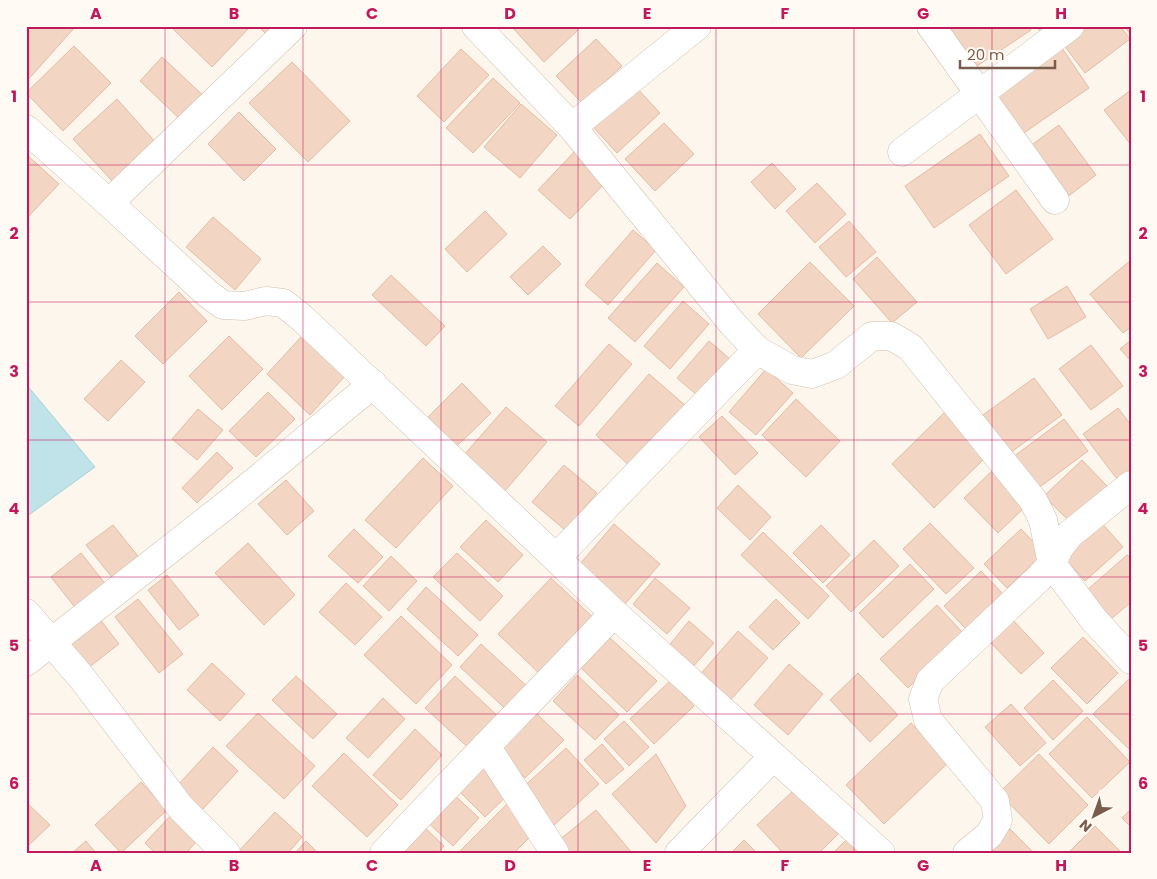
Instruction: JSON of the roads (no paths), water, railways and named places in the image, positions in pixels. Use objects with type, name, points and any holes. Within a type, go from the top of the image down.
[{"type":"street","points":[[109,202],[293,26]]},
{"type":"street","points":[[476,26],[572,126],[732,324],[757,350],[792,370],[812,374],[836,365],[872,336],[891,336],[910,347],[1033,500],[1043,520],[1052,564],[1094,620],[1131,660]]},
{"type":"street","points":[[572,126],[697,26]]},
{"type":"street","points":[[931,26],[1055,200]]},
{"type":"street","points":[[902,152],[1070,26]]},
{"type":"street","points":[[26,129],[109,202],[208,294],[223,305],[244,306],[266,301],[283,303],[302,318],[614,613],[881,853]]},
{"type":"street","points":[[556,558],[757,350]]},
{"type":"street","points":[[26,662],[230,502],[373,384]]},
{"type":"street","points":[[967,853],[989,835],[998,820],[995,802],[928,720],[923,698],[930,681],[1038,579],[1052,564],[1059,548],[1070,534],[1131,485]]},
{"type":"street","points":[[26,613],[82,678],[181,808],[226,853]]},
{"type":"street","points":[[384,853],[460,771],[614,613]]},
{"type":"street","points":[[486,746],[554,853]]},
{"type":"street","points":[[679,853],[773,757]]},
{"type":"water","points":[[26,384],[95,467],[26,517]]}]
